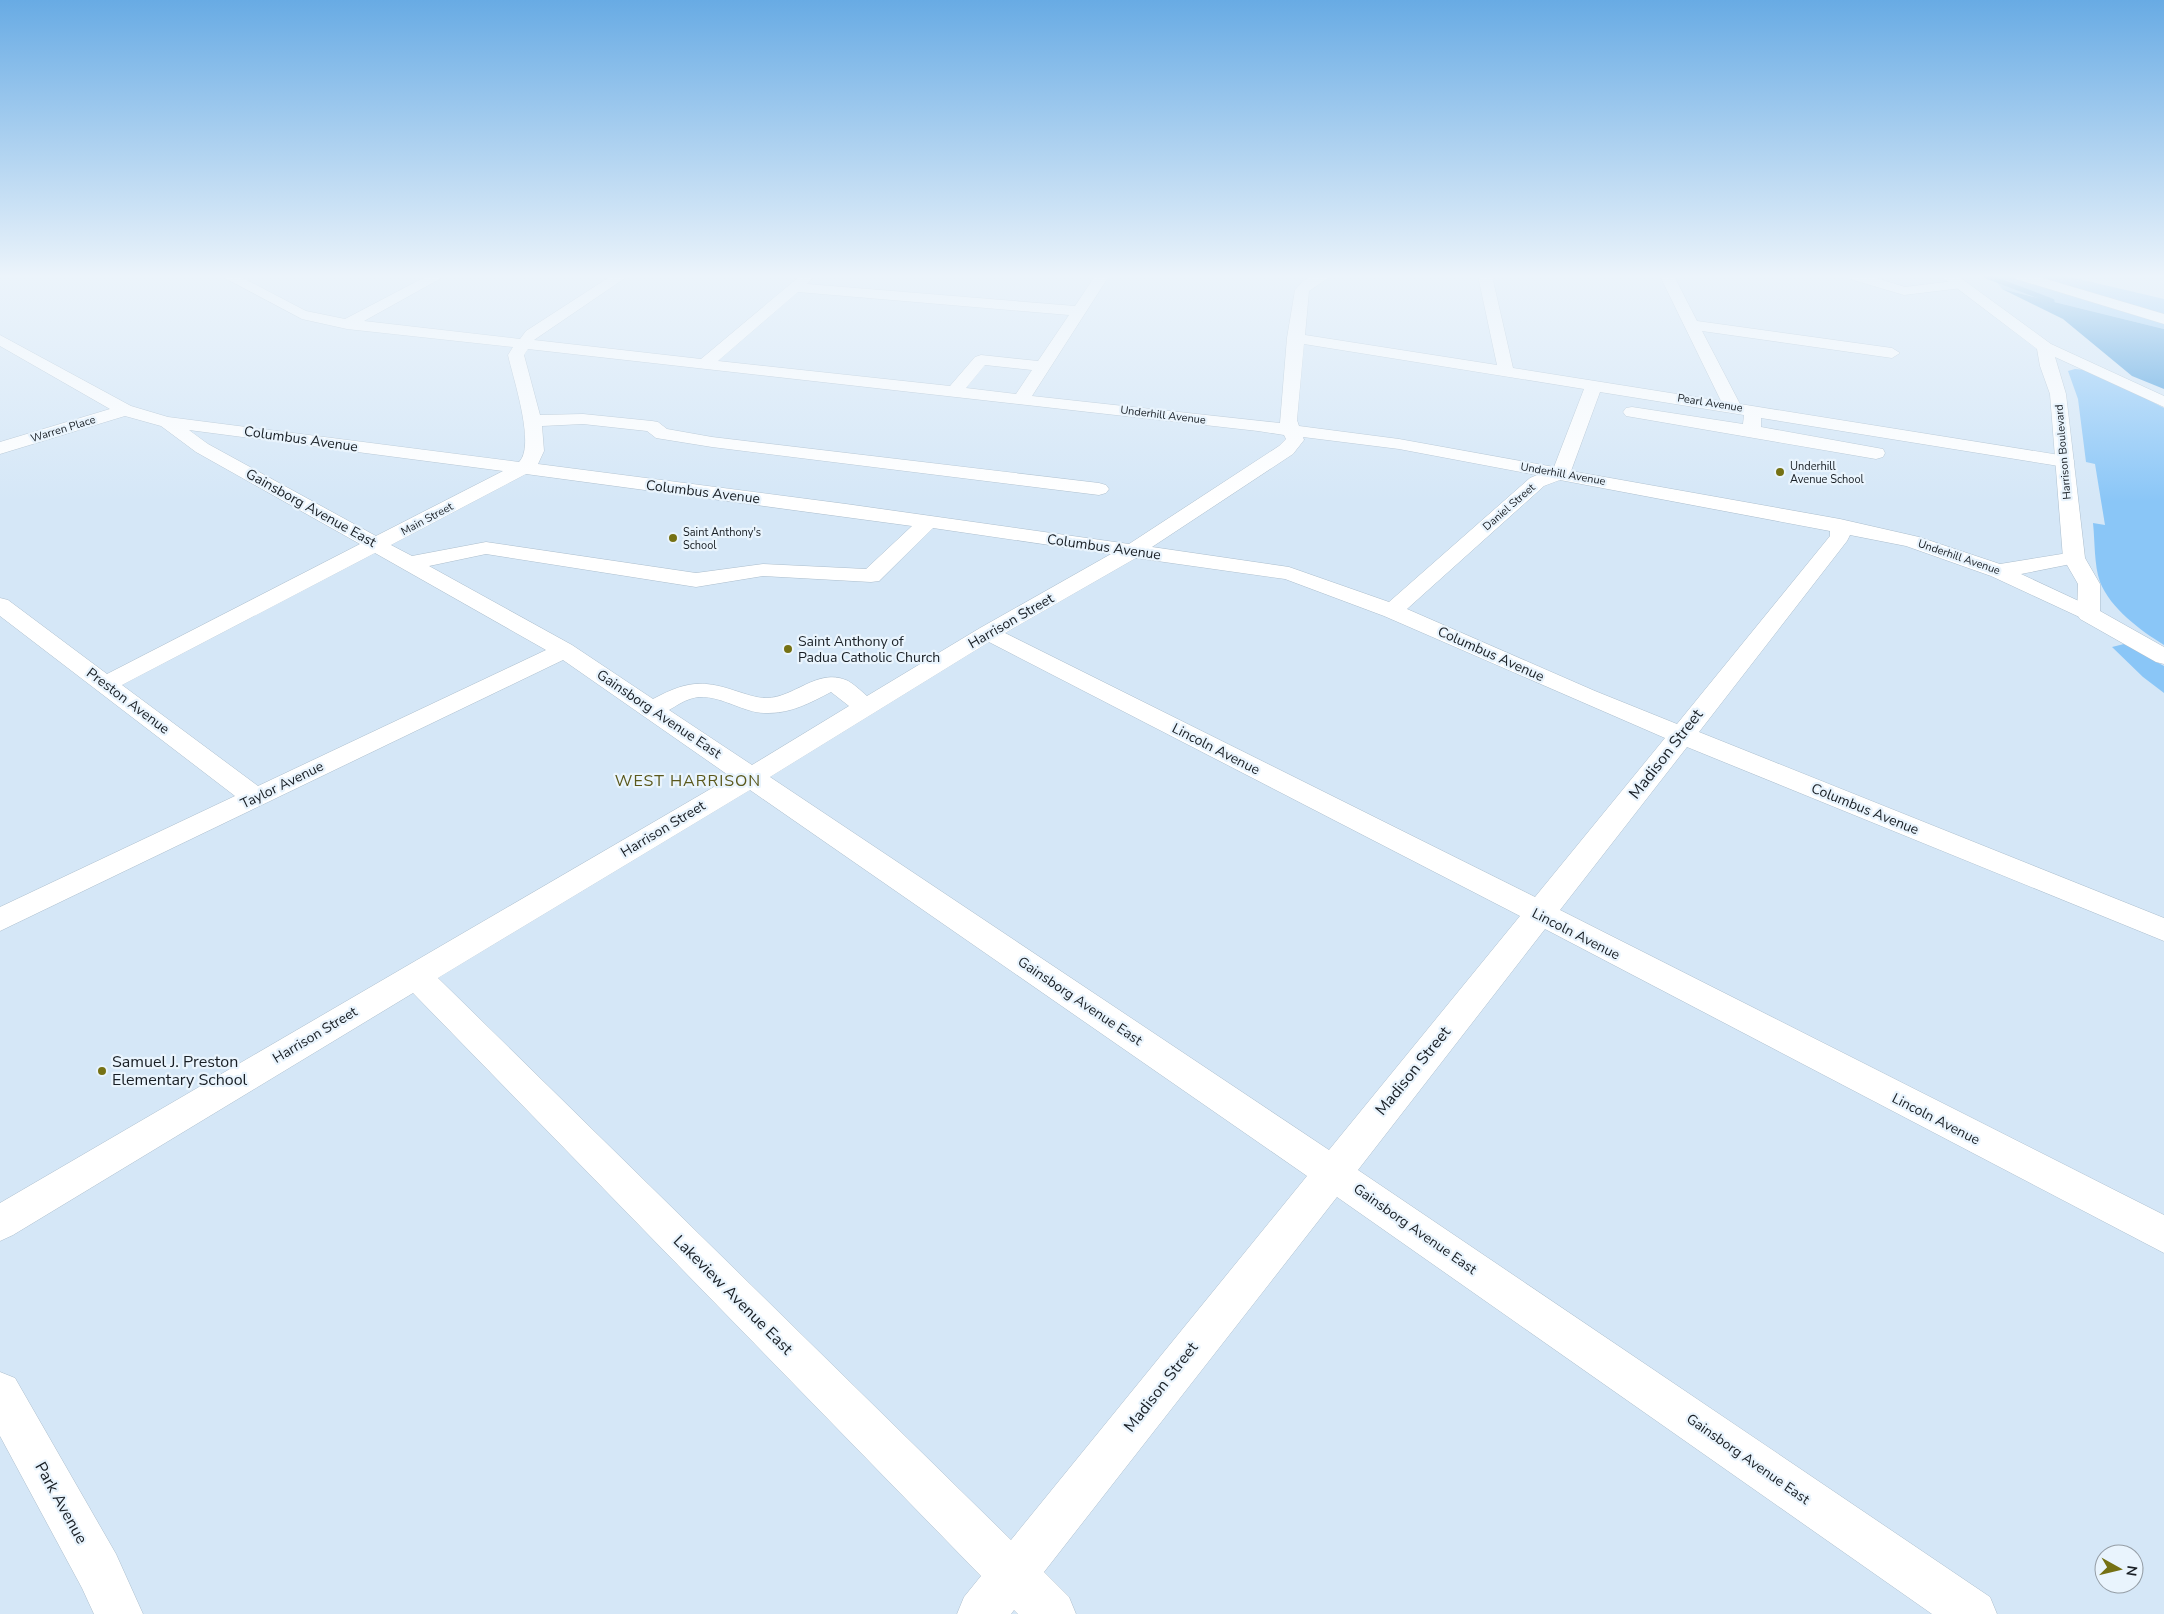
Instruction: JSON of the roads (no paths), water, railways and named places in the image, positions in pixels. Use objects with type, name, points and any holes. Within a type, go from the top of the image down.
[{"type":"street","name":"Columbus Avenue","points":[[20,351],[125,410],[167,422],[928,522],[1289,573],[1392,611],[1680,734],[2164,930]]},
{"type":"street","name":"Main Street","points":[[105,684],[522,469],[532,459],[536,450],[516,355],[519,351]]},
{"type":"street","name":"Underhill Avenue","points":[[594,351],[955,391],[1399,444],[1840,525],[1912,541],[1999,571],[2088,614]]},
{"type":"street","points":[[706,363],[720,351]]},
{"type":"street","points":[[1021,399],[1052,351]]},
{"type":"street","name":"Harrison Street","points":[[0,1223],[988,634],[1132,551],[1286,450],[1295,440],[1288,420],[1294,351]]},
{"type":"street","name":"Pearl Avenue","points":[[1380,351],[2064,461]]},
{"type":"street","points":[[1502,351],[1506,371]]},
{"type":"street","points":[[1706,351],[1733,407]]},
{"type":"street","points":[[1880,351],[1892,353]]},
{"type":"street","name":"Harrison Boulevard","points":[[2046,351],[2048,366],[2058,394],[2074,558],[2083,570],[2091,589],[2088,614]]},
{"type":"street","points":[[2056,351],[2164,402]]},
{"type":"street","points":[[955,391],[981,360],[1042,366]]},
{"type":"street","points":[[1561,473],[1594,385]]},
{"type":"street","name":"Warren Place","points":[[0,448],[125,410]]},
{"type":"street","points":[[1752,431],[1753,410]]},
{"type":"street","points":[[1632,412],[1876,453]]},
{"type":"street","points":[[531,421],[583,419],[652,426],[662,434],[712,442],[1099,489]]},
{"type":"street","name":"Gainsborg Avenue East","points":[[167,422],[202,448],[378,544],[564,650],[1331,1172],[1973,1614]]},
{"type":"street","name":"Daniel Street","points":[[1392,611],[1537,482],[1561,473]]},
{"type":"street","points":[[410,563],[486,548],[696,580],[763,570],[871,576],[928,522]]},
{"type":"street","name":"Madison Street","points":[[981,1614],[1331,1172],[1539,915],[1680,734],[1840,537],[1840,525]]},
{"type":"street","points":[[1999,571],[2074,558]]},
{"type":"street","name":"Preston Avenue","points":[[0,605],[256,798]]},
{"type":"street","points":[[2088,614],[2164,657]]},
{"type":"street","name":"Lincoln Avenue","points":[[988,634],[1468,876],[1539,915],[2164,1235]]},
{"type":"street","name":"Taylor Avenue","points":[[0,920],[564,650]]},
{"type":"street","points":[[652,709],[684,692],[698,690],[710,690],[752,704],[766,706],[793,702],[827,684],[838,685],[866,707]]},
{"type":"street","name":"Lakeview Avenue East","points":[[415,975],[1052,1614]]},
{"type":"street","name":"Park Avenue","points":[[0,1392],[99,1571],[119,1614]]},
{"type":"place","name":"Underhill Avenue School","points":[[1780,472]]},
{"type":"place","name":"Saint Anthony's School","points":[[673,538]]},
{"type":"place","name":"Saint Anthony of Padua Catholic Church","points":[[788,649]]},
{"type":"place","name":"Samuel J. Preston Elementary School","points":[[102,1071]]},
{"type":"district","name":"WEST HARRISON","points":[[688,781]]}]
